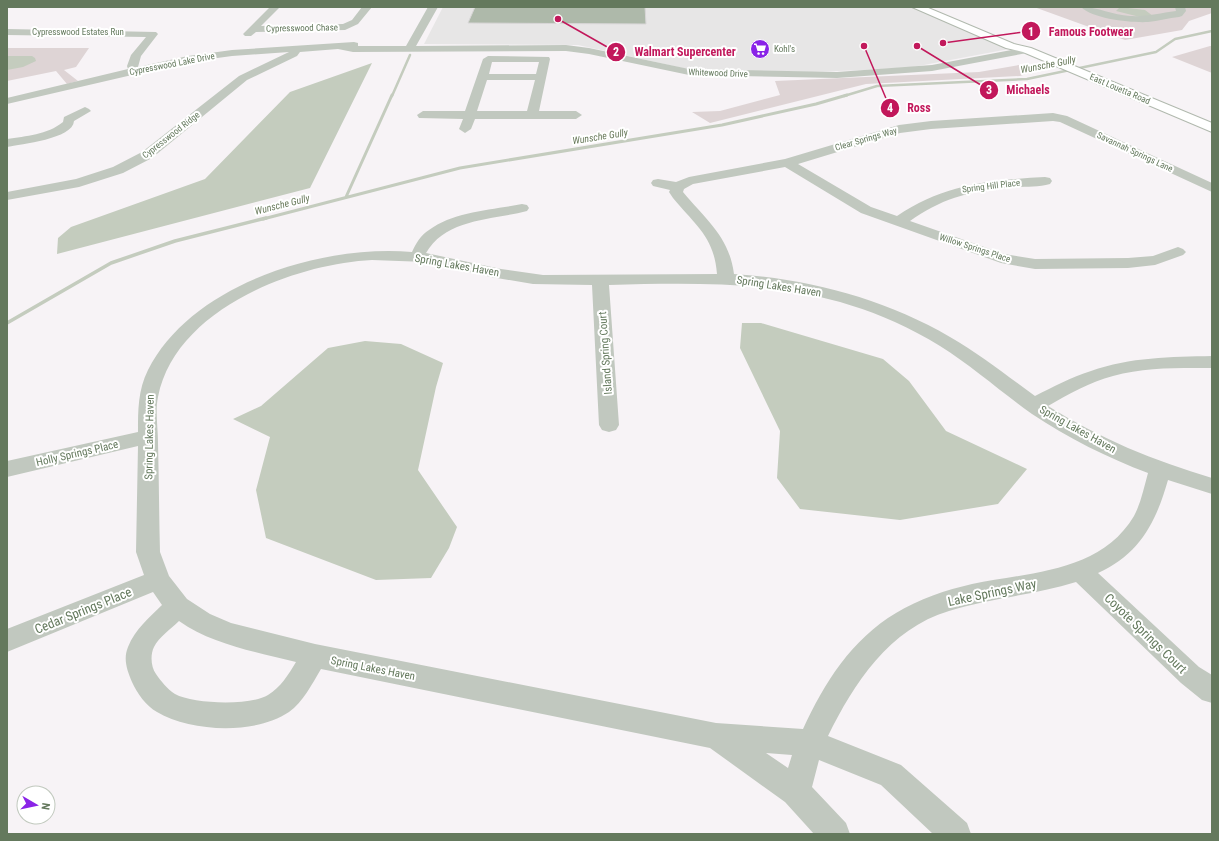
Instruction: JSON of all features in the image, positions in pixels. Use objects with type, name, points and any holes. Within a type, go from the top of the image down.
[{"type":"main road","name":"East Louetta Road","points":[[917,7],[1010,46],[1027,50],[1047,58],[1212,128]]},
{"type":"main road","name":"East Louetta Road","points":[[930,7],[1020,44],[1027,50]]},
{"type":"street","points":[[238,52],[239,45],[275,7]]},
{"type":"street","name":"Cypresswood Chase","points":[[253,29],[332,28],[351,25],[356,22],[367,7]]},
{"type":"street","points":[[405,47],[433,7]]},
{"type":"street","points":[[1086,7],[1119,18],[1142,20],[1179,14],[1181,11],[1180,7]]},
{"type":"street","name":"Cypresswood Estates Run","points":[[7,32],[153,34],[136,55],[132,66],[134,71]]},
{"type":"street","name":"Cypresswood Lake Drive","points":[[7,101],[182,60],[238,52],[297,48],[405,47]]},
{"type":"street","name":"Whitewood Drive","points":[[405,47],[566,48],[588,51],[689,72],[722,74],[837,74],[900,71],[932,68],[1027,50]]},
{"type":"street","points":[[512,77],[512,62],[515,59],[519,47]]},
{"type":"street","name":"Cypresswood Ridge","points":[[7,196],[79,183],[118,170],[147,155],[243,78],[292,54],[297,48]]},
{"type":"street","points":[[465,129],[488,59],[545,59],[537,77],[532,115]]},
{"type":"street","points":[[482,77],[537,77]]},
{"type":"street","points":[[7,143],[55,132],[66,127],[69,123],[68,120],[84,112]]},
{"type":"street","points":[[423,115],[576,115]]},
{"type":"street","name":"Clear Springs Way","points":[[678,187],[689,181],[787,163],[876,135],[906,128],[1059,117]]},
{"type":"street","name":"Savannah Springs Lane","points":[[1059,117],[1212,188]]},
{"type":"street","name":"Willow Springs Place","points":[[787,163],[858,206],[898,222],[1001,258],[1035,264],[1141,262],[1162,258],[1178,252]]},
{"type":"street","name":"Spring Hill Place","points":[[898,222],[929,201],[956,191],[992,184],[1045,181]]},
{"type":"street","points":[[658,183],[678,187],[676,192],[678,195],[717,240],[725,260],[726,279]]},
{"type":"street","points":[[418,256],[426,240],[438,230],[454,223],[522,208]]},
{"type":"street","name":"Spring Lakes Haven","points":[[956,834],[891,775],[811,742],[716,736],[315,656],[228,634],[201,622],[178,606],[158,580],[148,552],[148,398],[152,380],[159,363],[181,336],[206,313],[252,287],[328,260],[383,255],[418,256],[471,268],[549,280],[726,279],[762,282],[846,298],[884,312],[941,339],[967,355],[1034,405],[1083,435],[1160,470],[1212,486]]},
{"type":"street","name":"Island Spring Court","points":[[600,280],[609,425]]},
{"type":"street","points":[[1034,405],[1095,375],[1117,369],[1159,363],[1212,362]]},
{"type":"street","name":"Holly Springs Place","points":[[7,469],[147,437]]},
{"type":"street","name":"Lake Springs Way","points":[[796,791],[811,742],[848,676],[873,644],[903,622],[947,601],[1081,572],[1109,557],[1133,534],[1147,512],[1160,470]]},
{"type":"street","name":"Coyote Springs Court","points":[[1081,572],[1190,675],[1212,691]]},
{"type":"street","name":"Cedar Springs Place","points":[[7,641],[158,580]]},
{"type":"street","points":[[178,606],[142,644],[138,657],[140,672],[149,686],[166,704],[187,711],[234,715],[263,710],[278,704],[290,694],[315,656]]},
{"type":"street","points":[[716,736],[796,791],[835,834]]},
{"type":"shaded area","points":[[443,7],[912,7],[1009,49],[913,67],[812,72],[692,70],[578,45],[424,44]]},
{"type":"shaded area","points":[[1034,7],[1212,7],[1212,13],[1189,21],[1182,30],[1125,40]]},
{"type":"shaded area","points":[[1120,7],[1145,10],[1153,16],[1136,16],[1116,11]]},
{"type":"shaded area","points":[[1210,46],[1212,46],[1212,73],[1172,57]]},
{"type":"shaded area","points":[[7,48],[89,48],[76,67],[64,70],[78,81],[67,84],[56,71],[7,81]]},
{"type":"shaded area","points":[[7,56],[32,56],[36,61],[23,67],[7,70]]},
{"type":"shaded area","points":[[372,63],[310,188],[57,254],[58,238],[71,227],[205,179],[290,92]]},
{"type":"shaded area","points":[[1019,65],[1035,71],[1020,76],[866,84],[710,123],[692,112],[720,111],[780,95],[775,81],[979,72]]},
{"type":"shaded area","points":[[742,323],[761,323],[883,359],[909,381],[946,431],[1027,469],[998,504],[900,520],[800,509],[777,478],[780,431],[740,348]]},
{"type":"shaded area","points":[[365,341],[401,344],[443,363],[436,387],[418,470],[457,527],[449,548],[431,578],[376,580],[266,538],[256,490],[270,437],[233,419],[261,406],[328,348]]},
{"type":"building","points":[[475,7],[645,7],[646,24],[468,23]]},
{"type":"waterway","name":"Wunsche Gully","points":[[844,96],[877,86],[1027,79],[1156,52],[1175,39],[1212,31]]},
{"type":"waterway","points":[[392,96],[410,55]]},
{"type":"waterway","points":[[346,197],[392,95]]},
{"type":"waterway","name":"Wunsche Gully","points":[[263,219],[460,168],[722,125],[816,104],[847,95]]},
{"type":"waterway","name":"Wunsche Gully","points":[[7,323],[111,263],[175,241],[266,218]]},
{"type":"place","name":"Walmart Supercenter","points":[[558,19]]},
{"type":"place","name":"Famous Footwear","points":[[943,43]]},
{"type":"place","name":"Ross","points":[[864,46]]},
{"type":"place","name":"Michaels","points":[[917,46]]},
{"type":"place","name":"Kohl's","points":[[760,49]]}]
